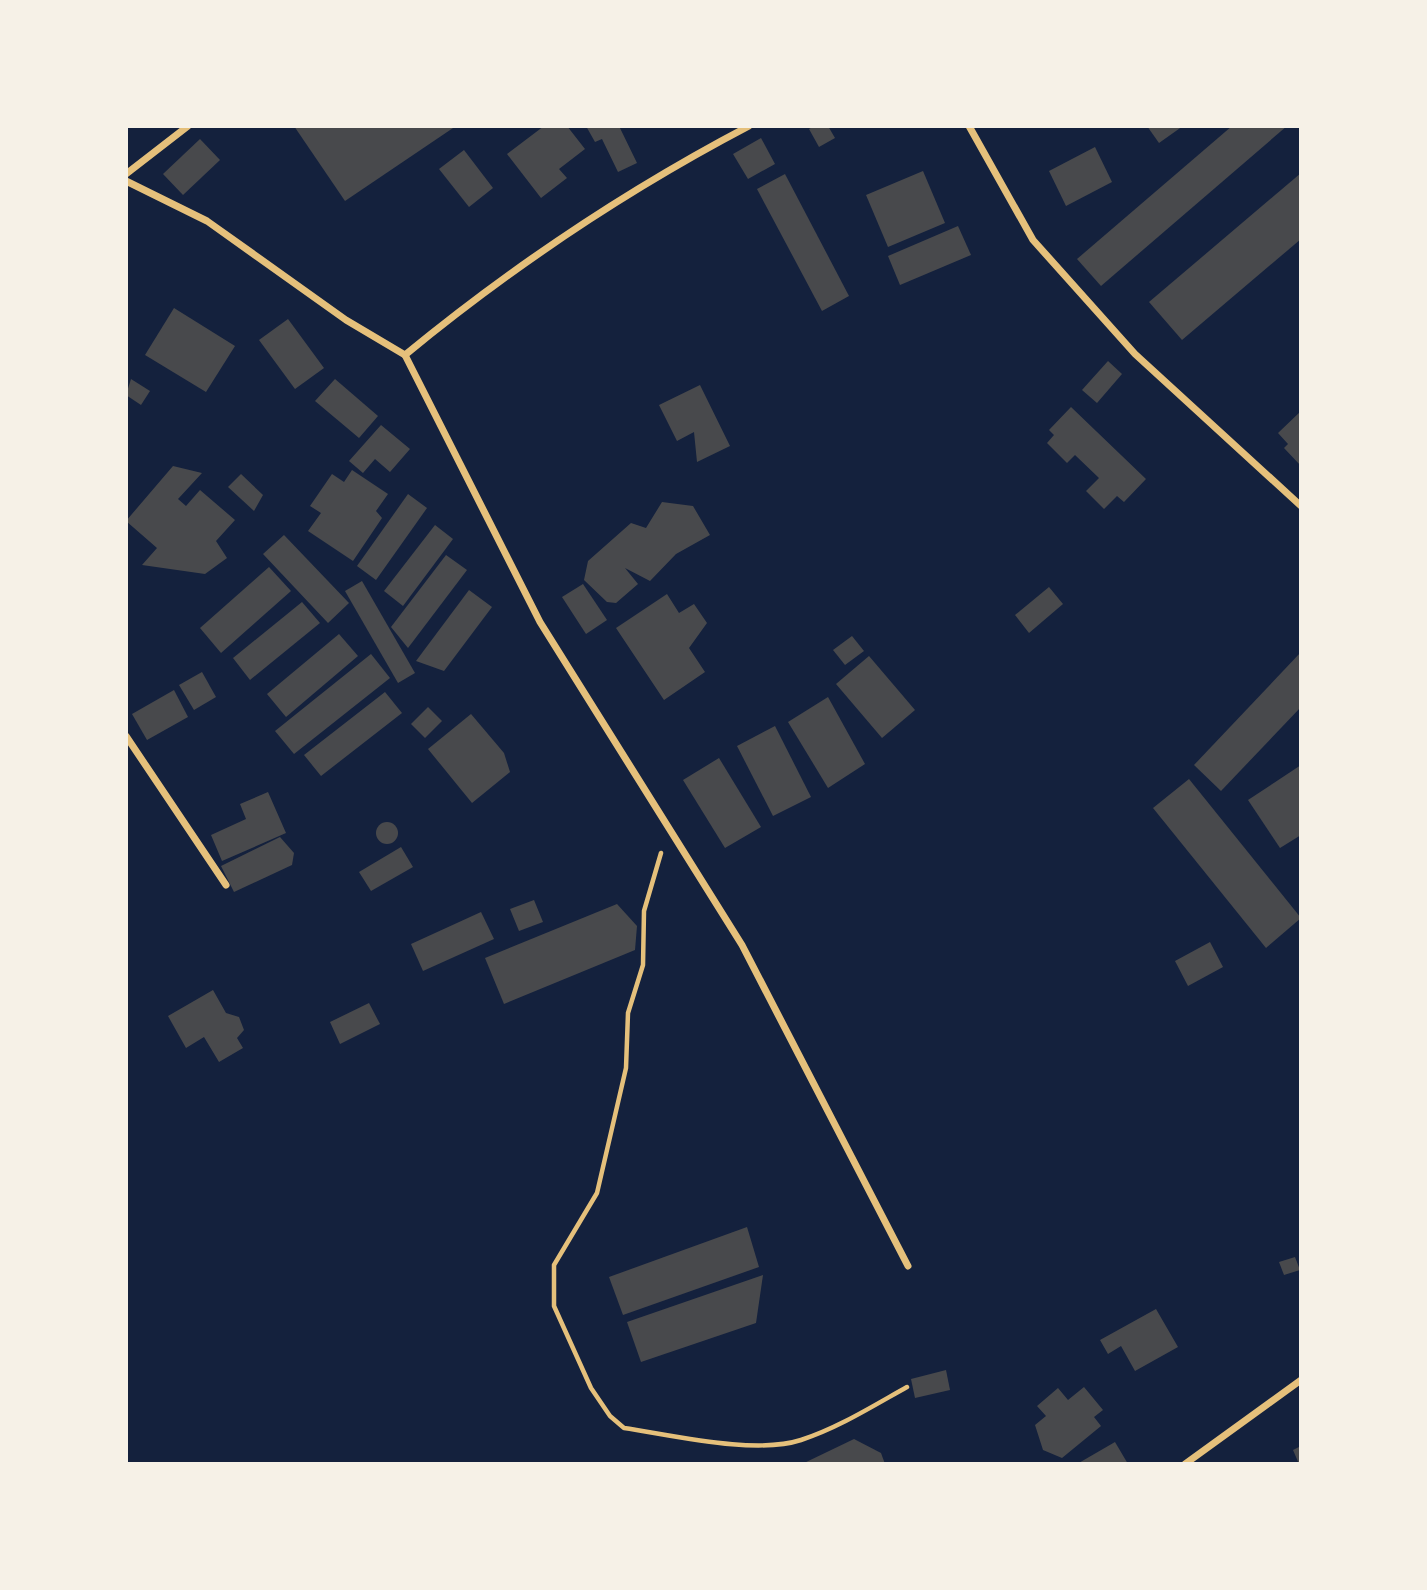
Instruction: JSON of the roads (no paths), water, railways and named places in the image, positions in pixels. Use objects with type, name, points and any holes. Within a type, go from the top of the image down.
[{"type":"street","points":[[126,174],[188,126]]},
{"type":"street","points":[[405,355],[478,295],[637,188],[749,126]]},
{"type":"street","points":[[969,126],[1033,240],[1135,354],[1301,506]]},
{"type":"street","points":[[126,181],[206,221],[346,320],[405,355],[540,622],[742,945],[908,1266]]},
{"type":"street","points":[[126,736],[226,885]]},
{"type":"street","points":[[1185,1464],[1301,1380]]}]
